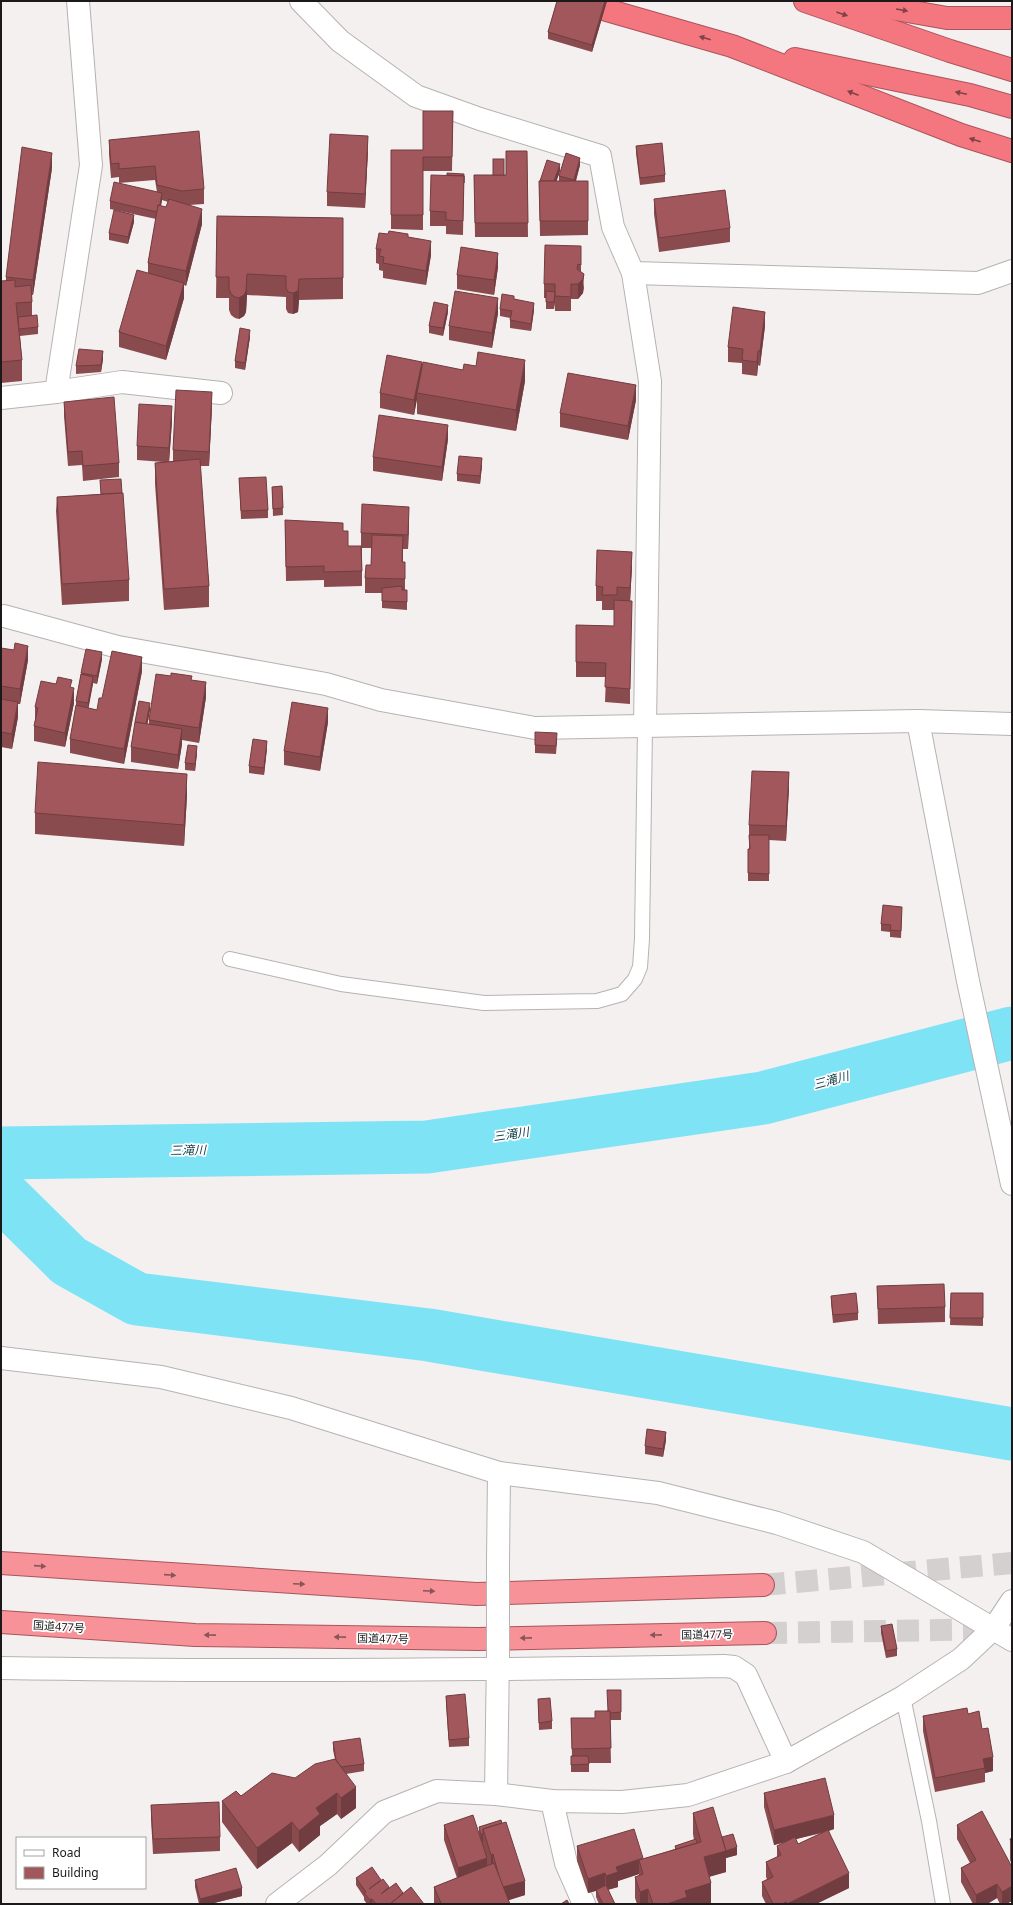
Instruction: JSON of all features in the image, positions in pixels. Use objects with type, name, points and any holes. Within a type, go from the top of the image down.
[{"type":"highway","points":[[575,1],[732,46],[970,95],[1012,107]]},
{"type":"highway","points":[[805,1],[950,51],[1012,70]]},
{"type":"highway","points":[[850,1],[947,18],[1012,18]]},
{"type":"highway","points":[[732,46],[960,135],[1012,151]]},
{"type":"highway","points":[[1,1563],[198,1578],[476,1594],[763,1585]]},
{"type":"highway","name":"国道477号","points":[[1,1622],[195,1635],[470,1639],[765,1633]]},
{"type":"street","points":[[56,392],[91,165],[78,1]]},
{"type":"street","points":[[301,1],[340,41],[416,96],[480,119],[600,156],[613,227],[633,273],[650,382],[645,727]]},
{"type":"street","points":[[633,273],[978,282],[1012,271]]},
{"type":"street","points":[[1,398],[56,392],[122,382],[221,393]]},
{"type":"street","points":[[4,616],[118,647],[326,684],[381,700],[535,728],[918,721],[1012,724]]},
{"type":"street","points":[[918,721],[968,981],[1012,1184]]},
{"type":"street","points":[[1,1358],[161,1377],[291,1408],[500,1473],[658,1493],[776,1523],[863,1552],[1003,1634]]},
{"type":"street","points":[[496,1794],[500,1473]]},
{"type":"street","points":[[277,1904],[328,1865],[384,1812],[437,1791],[496,1794],[552,1801],[622,1802],[688,1795],[786,1762],[902,1697],[1003,1634],[1012,1601]]},
{"type":"street","points":[[1,1668],[165,1670],[498,1662],[734,1667],[746,1675],[786,1762]]},
{"type":"street","points":[[552,1801],[566,1863],[584,1904]]},
{"type":"lane","points":[[230,959],[341,984],[484,1004],[597,1001],[622,994],[635,979],[640,967],[642,940],[645,727]]},
{"type":"lane","points":[[902,1697],[929,1821],[943,1904]]},
{"type":"building","points":[[557,1],[605,1],[592,45],[548,32]]},
{"type":"building","points":[[423,111],[453,111],[452,157],[423,157],[423,215],[391,215],[391,150],[423,150]]},
{"type":"building","points":[[199,131],[204,189],[182,191],[157,185],[155,166],[119,169],[119,163],[111,164],[109,140]]},
{"type":"building","points":[[330,134],[368,136],[365,194],[327,192]]},
{"type":"building","points":[[662,143],[665,175],[640,178],[636,146]]},
{"type":"building","points":[[22,147],[52,153],[33,280],[6,277]]},
{"type":"building","points":[[506,151],[527,151],[528,223],[475,223],[474,175],[506,175]]},
{"type":"building","points":[[566,153],[580,158],[574,180],[559,176]]},
{"type":"building","points":[[493,159],[504,159],[504,175],[493,175]]},
{"type":"building","points":[[547,160],[560,164],[554,181],[540,181]]},
{"type":"building","points":[[447,173],[464,174],[464,176],[447,175]]},
{"type":"building","points":[[431,175],[464,176],[463,221],[446,220],[446,212],[430,211]]},
{"type":"building","points":[[539,181],[588,181],[588,221],[540,221]]},
{"type":"building","points":[[114,182],[162,193],[157,212],[110,201]]},
{"type":"building","points":[[725,190],[730,228],[659,238],[654,199]]},
{"type":"building","points":[[169,199],[202,209],[186,271],[148,263],[158,205],[166,207]]},
{"type":"building","points":[[114,210],[134,215],[128,237],[109,233]]},
{"type":"building","points":[[217,216],[343,218],[343,278],[299,279],[298,291],[293,293],[288,292],[286,288],[286,276],[247,274],[246,291],[244,295],[239,298],[235,297],[231,294],[229,289],[229,277],[216,277]]},
{"type":"building","points":[[389,231],[408,234],[408,237],[431,241],[426,271],[383,263],[384,257],[379,256],[381,249],[376,249],[379,233],[388,234]]},
{"type":"building","points":[[545,245],[581,246],[581,265],[578,264],[577,269],[584,274],[583,279],[578,284],[571,284],[571,297],[555,296],[555,284],[544,284]]},
{"type":"building","points":[[461,247],[498,253],[494,280],[457,275]]},
{"type":"building","points":[[137,270],[184,283],[166,346],[119,332]]},
{"type":"building","points":[[15,280],[15,287],[31,285],[32,302],[16,303],[22,360],[1,362],[1,281]]},
{"type":"building","points":[[455,291],[498,298],[492,333],[449,326]]},
{"type":"building","points":[[546,291],[555,292],[554,302],[546,302]]},
{"type":"building","points":[[502,294],[514,296],[514,299],[534,303],[531,324],[510,320],[512,311],[500,309]]},
{"type":"building","points":[[434,302],[448,305],[443,328],[429,326]]},
{"type":"building","points":[[733,307],[765,312],[760,351],[758,351],[757,362],[742,360],[743,349],[728,347]]},
{"type":"building","points":[[37,315],[38,327],[19,329],[18,317]]},
{"type":"building","points":[[240,328],[250,330],[245,363],[235,361]]},
{"type":"building","points":[[79,349],[103,351],[101,365],[76,366]]},
{"type":"building","points":[[478,352],[525,360],[516,410],[417,393],[423,362],[463,370],[464,364],[476,366]]},
{"type":"building","points":[[387,355],[422,362],[414,400],[380,393]]},
{"type":"building","points":[[568,373],[636,385],[628,426],[560,413]]},
{"type":"building","points":[[176,390],[212,392],[209,452],[173,450]]},
{"type":"building","points":[[114,397],[119,463],[83,466],[82,451],[68,452],[64,402]]},
{"type":"building","points":[[139,404],[172,406],[169,448],[137,446]]},
{"type":"building","points":[[379,415],[448,425],[442,467],[373,457]]},
{"type":"building","points":[[459,456],[482,458],[480,476],[457,474]]},
{"type":"building","points":[[200,459],[209,586],[164,589],[155,463]]},
{"type":"building","points":[[266,477],[268,510],[241,511],[239,478]]},
{"type":"building","points":[[121,479],[122,493],[101,494],[100,480]]},
{"type":"building","points":[[282,486],[283,508],[273,509],[272,487]]},
{"type":"building","points":[[123,493],[129,580],[62,584],[57,497]]},
{"type":"building","points":[[362,504],[409,507],[408,535],[361,533]]},
{"type":"building","points":[[285,520],[343,523],[343,531],[348,531],[348,546],[361,546],[362,571],[324,572],[324,566],[286,567]]},
{"type":"building","points":[[372,535],[403,536],[402,562],[405,562],[405,579],[365,578],[366,565],[371,565]]},
{"type":"building","points":[[597,550],[632,552],[630,588],[617,587],[617,595],[602,595],[603,587],[596,586]]},
{"type":"building","points":[[402,586],[402,590],[407,590],[407,602],[382,601],[382,588]]},
{"type":"building","points":[[614,600],[632,601],[630,689],[605,687],[606,663],[576,662],[576,625],[614,626]]},
{"type":"building","points":[[15,643],[28,646],[20,689],[1,686],[1,648],[14,650]]},
{"type":"building","points":[[86,649],[102,652],[97,676],[81,673]]},
{"type":"building","points":[[112,651],[142,657],[124,749],[70,739],[76,705],[97,710],[99,698],[102,698]]},
{"type":"building","points":[[171,673],[192,676],[191,680],[206,682],[199,728],[149,720],[156,674],[171,676]]},
{"type":"building","points":[[81,674],[93,677],[88,703],[76,701]]},
{"type":"building","points":[[58,677],[72,680],[70,687],[74,688],[65,733],[34,726],[38,708],[35,707],[41,681],[56,684]]},
{"type":"building","points":[[1,699],[18,702],[12,734],[1,732]]},
{"type":"building","points":[[139,701],[150,703],[146,724],[135,722]]},
{"type":"building","points":[[292,702],[328,708],[320,757],[284,751]]},
{"type":"building","points":[[135,722],[182,729],[178,755],[131,747]]},
{"type":"building","points":[[535,732],[557,733],[556,746],[535,745]]},
{"type":"building","points":[[253,739],[267,741],[264,768],[249,766]]},
{"type":"building","points":[[188,745],[197,746],[195,764],[185,763]]},
{"type":"building","points":[[38,762],[187,774],[184,825],[35,813]]},
{"type":"building","points":[[752,771],[789,772],[786,826],[749,825]]},
{"type":"building","points":[[749,835],[769,835],[769,874],[748,873],[748,849],[750,849]]},
{"type":"building","points":[[883,905],[902,907],[901,931],[890,930],[891,925],[881,924]]},
{"type":"building","points":[[944,1284],[945,1307],[878,1309],[877,1286]]},
{"type":"building","points":[[856,1293],[858,1313],[833,1315],[831,1296]]},
{"type":"building","points":[[951,1293],[983,1293],[983,1318],[950,1318]]},
{"type":"building","points":[[647,1429],[666,1432],[663,1449],[645,1446]]},
{"type":"building","points":[[892,1624],[897,1649],[886,1651],[881,1626]]},
{"type":"building","points":[[607,1690],[621,1690],[621,1712],[610,1713],[610,1711],[608,1711]]},
{"type":"building","points":[[465,1694],[469,1738],[449,1740],[446,1696]]},
{"type":"building","points":[[550,1698],[552,1721],[539,1723],[538,1699]]},
{"type":"building","points":[[967,1708],[968,1714],[979,1711],[982,1729],[988,1728],[993,1757],[983,1759],[985,1768],[935,1778],[923,1716]]},
{"type":"building","points":[[595,1711],[610,1711],[611,1748],[572,1749],[571,1718],[595,1718]]},
{"type":"building","points":[[360,1738],[364,1764],[341,1767],[336,1760],[333,1742]]},
{"type":"building","points":[[571,1756],[588,1756],[589,1764],[571,1765]]},
{"type":"building","points":[[335,1759],[356,1787],[341,1798],[337,1793],[316,1808],[320,1814],[299,1831],[292,1822],[257,1848],[222,1801],[236,1791],[241,1796],[272,1773],[295,1778],[315,1764]]},
{"type":"building","points":[[825,1778],[834,1815],[774,1830],[764,1793]]},
{"type":"building","points":[[219,1802],[220,1837],[153,1839],[151,1805]]},
{"type":"building","points":[[713,1807],[726,1851],[704,1857],[711,1883],[685,1891],[687,1897],[667,1904],[653,1904],[648,1889],[640,1892],[635,1877],[643,1874],[639,1860],[701,1842],[693,1813]]},
{"type":"building","points":[[982,1811],[1012,1867],[1012,1886],[1002,1892],[997,1884],[976,1895],[961,1868],[976,1860],[957,1825]]},
{"type":"building","points":[[473,1815],[487,1858],[458,1868],[444,1825]]},
{"type":"building","points":[[501,1820],[502,1823],[483,1829],[483,1834],[481,1835],[479,1827]]},
{"type":"building","points":[[506,1822],[525,1881],[503,1887],[493,1854],[491,1855],[483,1829]]},
{"type":"building","points":[[634,1829],[643,1858],[616,1867],[618,1872],[606,1876],[605,1873],[588,1879],[577,1846]]},
{"type":"building","points":[[828,1830],[849,1873],[787,1904],[786,1902],[782,1904],[773,1904],[762,1882],[773,1877],[766,1862],[781,1855],[777,1846],[795,1837],[798,1844]]},
{"type":"building","points":[[733,1834],[737,1847],[726,1851],[722,1837]]},
{"type":"building","points":[[696,1839],[697,1843],[676,1849],[675,1846]]},
{"type":"building","points":[[494,1863],[510,1904],[438,1904],[441,1903],[434,1887]]},
{"type":"building","points":[[372,1867],[381,1880],[369,1889],[383,1879],[389,1887],[381,1894],[396,1883],[403,1893],[390,1904],[376,1904],[372,1899],[370,1900],[364,1893],[366,1892],[356,1878]]},
{"type":"building","points":[[236,1868],[242,1888],[200,1899],[195,1880]]},
{"type":"building","points":[[606,1885],[615,1904],[603,1904],[596,1890]]},
{"type":"building","points":[[411,1887],[424,1904],[390,1904]]},
{"type":"building","points":[[567,1900],[569,1904],[561,1904]]},
{"type":"waterway","name":"三滝川","points":[[1,1153],[427,1147],[763,1098],[1012,1033]]},
{"type":"waterway","points":[[1,1194],[69,1261],[137,1299],[429,1335],[1012,1434]]},
{"type":"tunnel","points":[[763,1585],[1012,1563]]},
{"type":"tunnel","points":[[765,1633],[1003,1629]]}]
